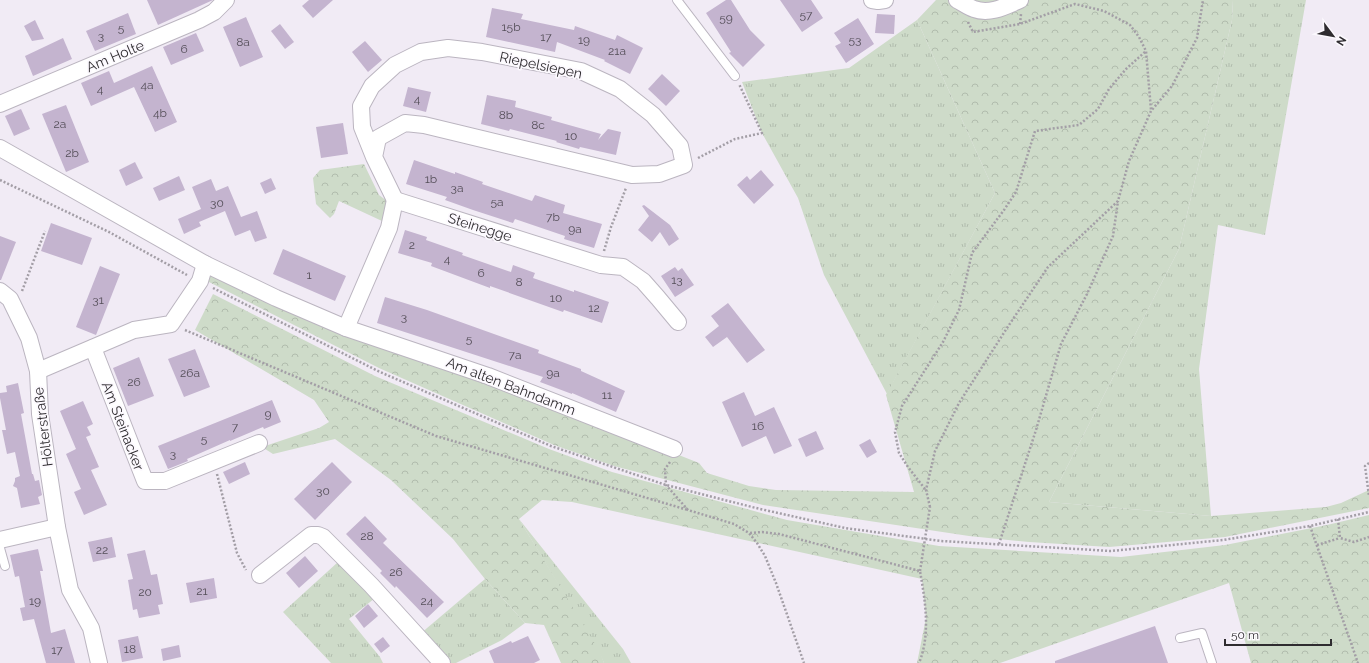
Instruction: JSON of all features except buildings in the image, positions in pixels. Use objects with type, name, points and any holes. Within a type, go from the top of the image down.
[{"type":"street","name":"Am Holte","points":[[0,104],[199,20],[214,12],[226,0]]},
{"type":"street","points":[[872,0],[886,0]]},
{"type":"street","points":[[957,0],[974,9],[984,11],[1000,8],[1020,0]]},
{"type":"street","name":"Riepelsiepen","points":[[395,200],[374,157],[362,127],[361,106],[372,86],[395,65],[421,52],[448,48],[482,52],[582,71],[620,90],[653,115],[680,146],[684,165]]},
{"type":"street","points":[[374,157],[378,138],[405,123],[424,125],[632,175],[659,174],[684,165]]},
{"type":"street","points":[[0,148],[205,264],[276,298],[346,328],[389,228],[395,200]]},
{"type":"street","name":"Steinegge","points":[[395,200],[601,265],[623,267],[643,281],[678,322]]},
{"type":"street","points":[[171,324],[200,281],[205,264]]},
{"type":"street","points":[[5,295],[29,338],[38,371]]},
{"type":"street","name":"Hölterstraße","points":[[99,663],[91,628],[70,590],[57,527],[40,414],[38,371],[134,330],[171,324]]},
{"type":"street","name":"Am alten Bahndamm","points":[[346,328],[488,376],[674,453]]},
{"type":"street","name":"Am Steinacker","points":[[93,348],[145,481],[165,481],[259,443]]},
{"type":"street","points":[[0,540],[57,527]]},
{"type":"street","points":[[260,575],[311,535],[318,535],[371,584],[442,663]]},
{"type":"lane","points":[[677,0],[735,76]]},
{"type":"lane","points":[[0,548],[5,566]]},
{"type":"lane","points":[[1180,638],[1202,633],[1212,663]]},
{"type":"path","points":[[999,544],[1036,430],[1060,344],[1087,294],[1113,236],[1118,201],[1129,161],[1151,110],[1172,86],[1197,38],[1204,0]]},
{"type":"path","points":[[974,9],[966,18],[973,32],[1020,24],[1075,4],[1104,12],[1130,25],[1139,37],[1146,51],[1151,110]]},
{"type":"path","points":[[919,663],[922,656],[927,618],[920,570],[930,507],[926,490],[899,453],[895,432],[902,406],[943,342],[959,310],[972,254],[1016,192],[1035,130],[1079,125],[1098,109],[1109,89],[1126,68],[1146,51]]},
{"type":"path","points":[[684,165],[735,139],[762,133],[735,76]]},
{"type":"path","points":[[601,265],[611,227],[632,175]]},
{"type":"path","points":[[0,180],[109,232],[200,281],[380,372],[551,446],[666,485],[756,508],[845,528],[941,542],[1111,551],[1223,540],[1310,526],[1369,512]]},
{"type":"path","points":[[926,490],[935,451],[959,403],[1007,328],[1048,267],[1118,201]]},
{"type":"path","points":[[5,295],[22,291],[46,231]]},
{"type":"path","points":[[171,324],[436,436],[734,524],[749,533],[758,543],[765,556],[804,663]]},
{"type":"path","points":[[674,453],[665,469],[666,485],[688,510]]},
{"type":"path","points":[[212,463],[216,471],[236,553],[245,569],[260,575]]},
{"type":"path","points":[[1369,463],[1365,466],[1369,496]]},
{"type":"path","points":[[1338,519],[1340,538]]},
{"type":"path","points":[[1310,526],[1358,663]]},
{"type":"path","points":[[749,533],[762,532],[779,534],[920,570]]},
{"type":"path","points":[[1317,545],[1340,538],[1354,542],[1369,537]]},
{"type":"green space","points":[[936,0],[1233,0],[1232,20],[1179,249],[1049,502],[1211,516],[1326,507],[1341,503],[1369,490],[1369,508],[1225,537],[1109,547],[1029,542],[969,536],[763,505],[614,466],[554,445],[379,368],[205,280],[209,269],[699,463],[707,473],[749,486],[776,490],[914,492],[886,395],[995,193],[917,20]]},
{"type":"green space","points":[[1233,0],[1306,0],[1265,235],[1218,225],[1199,369],[1211,516],[1049,502],[1179,249],[1232,20]]},
{"type":"green space","points":[[917,20],[995,193],[887,394],[824,275],[798,198],[762,133],[742,82],[849,68]]},
{"type":"green space","points":[[364,164],[379,195],[387,201],[382,221],[339,201],[334,214],[330,218],[316,204],[313,178],[320,170]]},
{"type":"green space","points":[[213,294],[375,376],[549,449],[612,472],[787,520],[939,546],[1121,557],[1225,545],[1327,525],[1369,515],[1369,663],[1251,663],[1229,583],[1000,663],[917,663],[926,618],[922,579],[572,502],[542,500],[519,519],[600,652],[604,663],[561,663],[544,625],[525,623],[485,579],[453,539],[391,480],[335,439],[273,454],[262,447],[319,428],[329,422],[314,400],[195,330]]},
{"type":"green space","points":[[519,519],[623,649],[631,663],[604,663]]},
{"type":"green space","points":[[338,562],[375,598],[349,619],[380,657],[383,663],[331,663],[283,612]]},
{"type":"green space","points":[[485,579],[525,623],[502,640],[456,663],[450,663],[420,634]]}]
